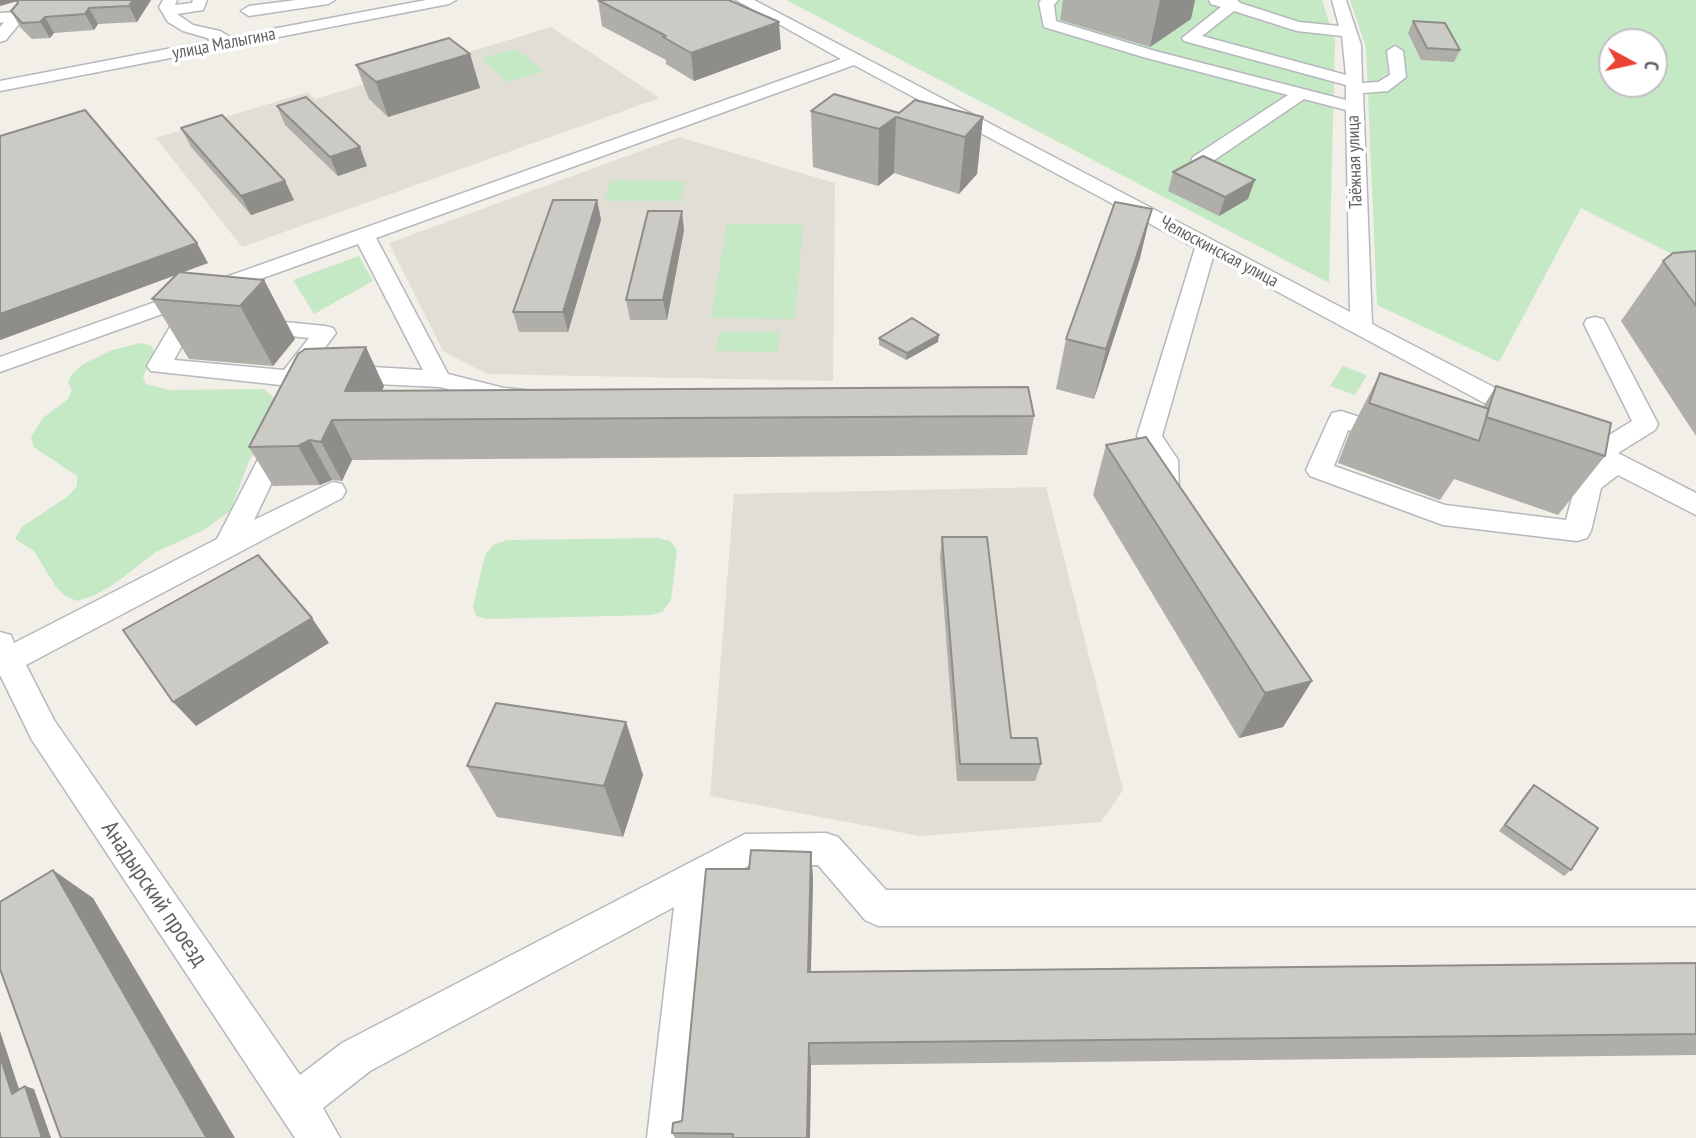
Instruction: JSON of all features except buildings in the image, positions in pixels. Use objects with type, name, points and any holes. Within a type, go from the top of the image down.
[{"type":"street","points":[[200,0],[198,7],[169,5],[173,19],[188,28],[214,34],[229,43]]},
{"type":"street","points":[[249,11],[328,0]]},
{"type":"street","points":[[352,0],[362,17]]},
{"type":"street","name":"улица Малыгина","points":[[0,86],[449,0]]},
{"type":"street","name":"Челюскинская улица","points":[[743,0],[1361,327],[1429,375],[1608,458],[1696,505]]},
{"type":"street","points":[[1051,0],[1046,3],[1049,24],[1149,54],[1353,107]]},
{"type":"street","points":[[1213,0],[1232,3],[1297,26],[1349,32]]},
{"type":"street","name":"Таёжная улица","points":[[1339,0],[1353,45],[1361,327]]},
{"type":"street","points":[[1232,3],[1189,38],[1353,85],[1382,87],[1398,77],[1395,51]]},
{"type":"street","points":[[3,15],[27,5]]},
{"type":"street","points":[[0,37],[17,17],[3,15]]},
{"type":"street","points":[[0,365],[178,312],[364,235],[853,60]]},
{"type":"street","points":[[1200,161],[1301,94]]},
{"type":"street","points":[[364,235],[423,352],[440,379]]},
{"type":"street","points":[[1188,526],[1166,492],[1165,460],[1149,436],[1206,246]]},
{"type":"street","points":[[178,312],[220,323],[325,333],[290,377],[159,366],[178,312]]},
{"type":"street","points":[[1406,433],[1341,419],[1319,470],[1443,515],[1577,531],[1589,483],[1608,458],[1646,424],[1595,324]]},
{"type":"street","points":[[227,547],[306,387],[319,379],[373,375],[440,379],[504,396],[546,396]]},
{"type":"street","points":[[3,652],[227,547],[333,491]]},
{"type":"street","name":"Анадырский проезд","points":[[3,652],[43,730],[319,1138]]},
{"type":"street","points":[[296,1104],[355,1058],[745,850],[826,849],[878,908],[1696,908]]},
{"type":"street","points":[[668,1138],[695,876]]},
{"type":"shaded area","points":[[551,27],[660,98],[242,247],[156,138],[308,92],[315,99]]},
{"type":"shaded area","points":[[679,137],[835,183],[833,381],[487,374],[443,351],[389,243]]},
{"type":"shaded area","points":[[1046,487],[1123,790],[1101,822],[920,836],[710,796],[734,494]]},
{"type":"green space","points":[[786,0],[1322,0],[1335,41],[1329,283]]},
{"type":"green space","points":[[1350,0],[1696,0],[1696,266],[1581,208],[1499,362],[1377,305],[1366,47]]},
{"type":"green space","points":[[516,49],[544,71],[508,82],[481,58]]},
{"type":"green space","points":[[611,180],[685,181],[680,201],[605,201]]},
{"type":"green space","points":[[727,224],[803,224],[795,319],[711,318]]},
{"type":"green space","points":[[359,256],[373,281],[314,314],[293,280]]},
{"type":"green space","points":[[719,332],[779,332],[778,352],[716,351]]},
{"type":"green space","points":[[141,343],[152,346],[154,353],[143,377],[146,384],[169,390],[264,389],[277,401],[274,427],[250,459],[230,511],[204,530],[156,552],[113,585],[77,601],[64,595],[56,587],[34,551],[15,539],[22,527],[67,497],[77,486],[77,476],[34,447],[31,437],[43,418],[68,399],[72,390],[68,383],[72,374],[83,364],[112,350]]},
{"type":"green space","points":[[1343,366],[1367,375],[1355,395],[1330,386]]},
{"type":"green space","points":[[658,538],[670,541],[677,550],[671,600],[662,612],[651,615],[487,619],[476,616],[473,606],[485,555],[493,545],[507,540]]}]
